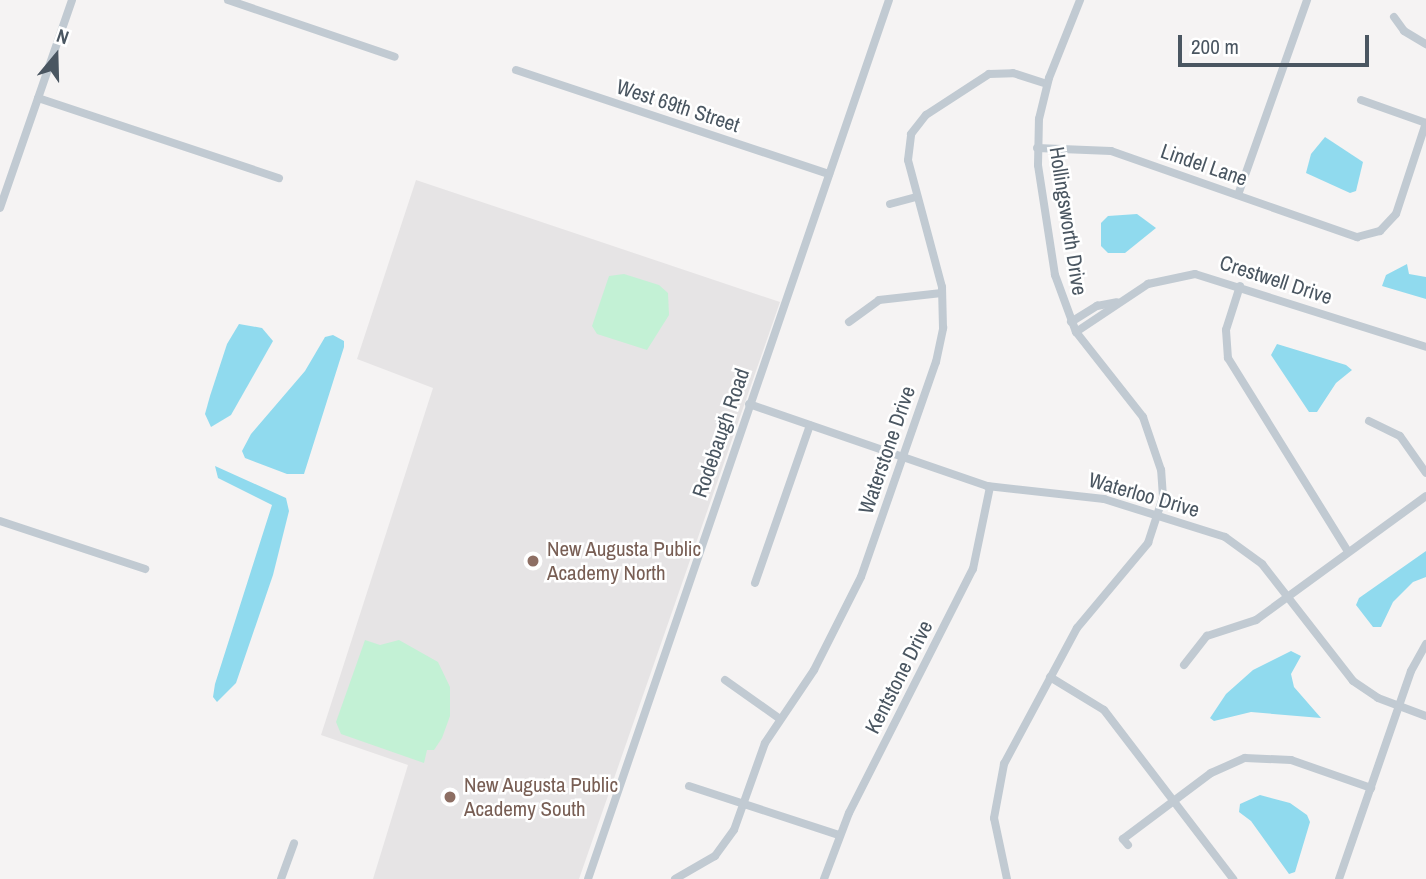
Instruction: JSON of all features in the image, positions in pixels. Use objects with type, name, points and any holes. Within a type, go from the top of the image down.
[{"type":"street","points":[[0,208],[72,0]]},
{"type":"street","points":[[228,0],[396,57]]},
{"type":"street","name":"Rodebaugh Road","points":[[588,879],[889,0]]},
{"type":"street","name":"Hollingsworth Drive","points":[[1007,879],[995,829],[998,784],[1010,752],[1084,617],[1143,551],[1160,517],[1163,479],[1148,428],[1132,399],[1076,332],[1056,281],[1038,148],[1046,84],[1080,0]]},
{"type":"street","points":[[1238,195],[1307,0]]},
{"type":"street","points":[[1394,17],[1425,40]]},
{"type":"street","name":"West 69th Street","points":[[516,71],[829,174]]},
{"type":"street","name":"Waterstone Drive","points":[[675,879],[724,846],[744,804],[763,746],[814,670],[861,577],[939,351],[942,293],[907,148],[921,119],[989,74],[1013,74],[1046,84]]},
{"type":"street","points":[[38,98],[279,178]]},
{"type":"street","points":[[1361,100],[1426,123]]},
{"type":"street","name":"Lindel Lane","points":[[1038,148],[1105,150],[1354,237],[1377,232],[1392,219],[1419,156],[1426,123]]},
{"type":"street","points":[[890,204],[917,197]]},
{"type":"street","name":"Crestwell Drive","points":[[1071,322],[1097,306],[1117,302],[1153,282],[1178,275],[1210,276],[1426,347]]},
{"type":"street","points":[[1240,286],[1226,330],[1228,358],[1347,550]]},
{"type":"street","points":[[849,322],[879,300],[942,293]]},
{"type":"street","name":"Crestwell Drive","points":[[1076,332],[1110,312],[1117,302]]},
{"type":"street","name":"Waterloo Drive","points":[[749,404],[990,487],[1085,495],[1233,541],[1262,564],[1353,681],[1399,707],[1426,716]]},
{"type":"street","points":[[1369,421],[1400,436],[1426,473]]},
{"type":"street","points":[[755,583],[810,425]]},
{"type":"street","name":"Kentstone Drive","points":[[824,879],[839,835],[971,575],[985,525],[990,487]]},
{"type":"street","points":[[1184,665],[1210,634],[1254,621],[1347,550],[1426,496]]},
{"type":"street","points":[[0,521],[145,569]]},
{"type":"street","points":[[1339,879],[1399,707],[1426,644]]},
{"type":"street","points":[[1050,677],[1104,710],[1233,879]]},
{"type":"street","points":[[725,680],[780,719]]},
{"type":"street","points":[[1128,845],[1123,839],[1222,767],[1264,756],[1291,760],[1371,788]]},
{"type":"street","points":[[689,786],[839,835]]},
{"type":"street","points":[[281,879],[294,843]]},
{"type":"shaded area","name":"New Augusta Public Academy North","points":[[416,180],[780,302],[579,879],[373,879],[408,765],[321,735],[433,388],[357,359]]},
{"type":"green space","points":[[624,274],[659,285],[668,293],[669,315],[647,350],[597,334],[592,326],[609,276]]},
{"type":"green space","points":[[365,640],[380,645],[399,640],[438,662],[450,687],[450,716],[442,738],[434,750],[427,750],[424,763],[341,734],[336,722]]},
{"type":"water","points":[[1325,137],[1363,162],[1356,191],[1350,193],[1306,173],[1311,154]]},
{"type":"water","points":[[1137,214],[1156,228],[1125,253],[1108,253],[1101,246],[1101,223],[1108,216]]},
{"type":"water","points":[[1407,264],[1409,274],[1426,277],[1426,299],[1382,286],[1386,275]]},
{"type":"water","points":[[239,324],[262,328],[273,341],[231,415],[211,427],[205,414],[227,344]]},
{"type":"water","points":[[333,335],[344,341],[344,347],[304,474],[287,474],[245,458],[242,451],[251,434],[305,371],[325,337]]},
{"type":"water","points":[[1277,344],[1346,365],[1352,370],[1336,383],[1317,412],[1309,412],[1271,355]]},
{"type":"water","points":[[215,466],[286,498],[289,511],[273,575],[236,683],[217,702],[213,697],[215,684],[272,505],[218,478]]},
{"type":"water","points":[[1426,551],[1426,577],[1413,582],[1393,602],[1381,627],[1373,627],[1356,605],[1359,598]]},
{"type":"water","points":[[1291,651],[1301,656],[1291,674],[1294,687],[1321,718],[1251,712],[1214,721],[1210,718],[1226,694],[1253,670]]},
{"type":"water","points":[[1260,795],[1290,803],[1307,815],[1310,822],[1295,872],[1289,874],[1251,821],[1239,812],[1240,804]]},
{"type":"place","name":"New Augusta Public Academy North","points":[[533,561]]},
{"type":"place","name":"New Augusta Public Academy South","points":[[450,797]]}]
